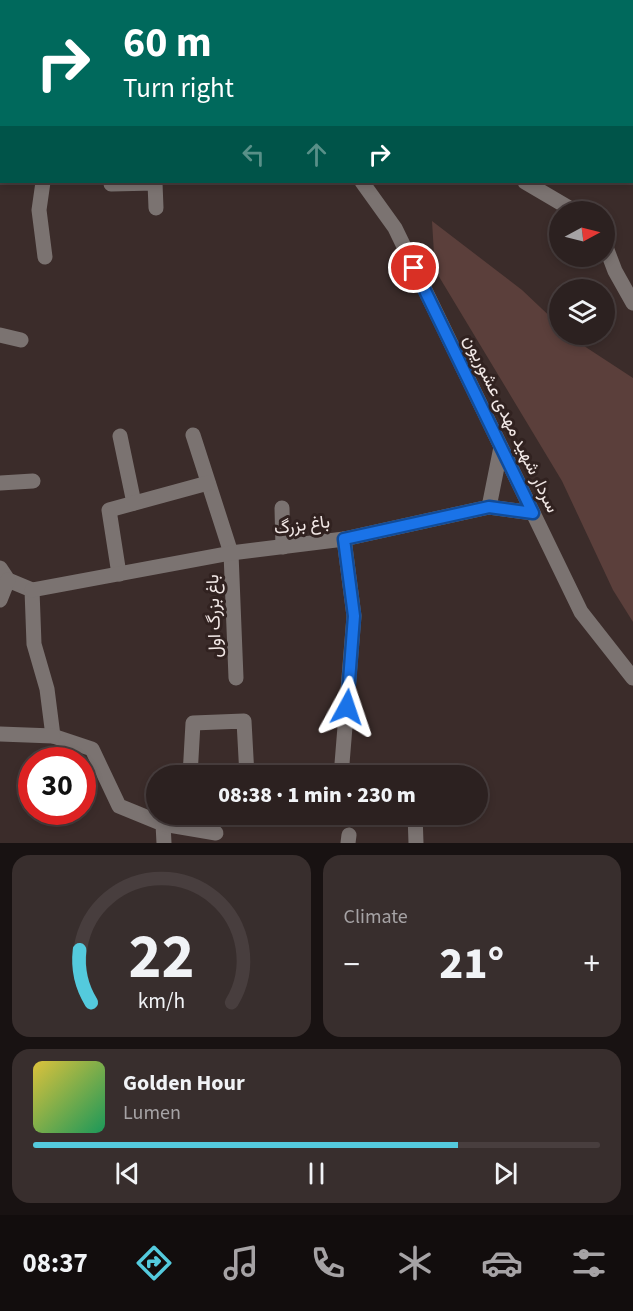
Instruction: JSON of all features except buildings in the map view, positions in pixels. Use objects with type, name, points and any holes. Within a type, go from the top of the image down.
[{"type":"street","points":[[43,183],[39,210],[45,257]]},
{"type":"street","points":[[111,183],[155,183],[156,208]]},
{"type":"street","name":"سردار شهید مهدی عشوریون","points":[[363,183],[395,228],[581,612],[633,678]]},
{"type":"street","points":[[527,183],[557,201]]},
{"type":"street","points":[[613,267],[633,303]]},
{"type":"street","points":[[0,335],[21,340]]},
{"type":"street","name":"باغ بزرگ اول","points":[[194,435],[231,553],[236,678]]},
{"type":"street","points":[[120,436],[134,503]]},
{"type":"street","points":[[489,507],[501,447]]},
{"type":"street","points":[[0,483],[33,481]]},
{"type":"street","points":[[118,574],[109,510],[208,483]]},
{"type":"street","points":[[344,539],[489,507],[533,513]]},
{"type":"street","points":[[282,508],[283,547]]},
{"type":"street","name":"باغ بزرگ","points":[[32,590],[231,553],[344,539],[354,616],[342,765]]},
{"type":"street","points":[[0,600],[4,574],[32,590],[34,644],[47,688],[52,736]]},
{"type":"street","points":[[191,765],[193,723],[244,721],[246,765]]},
{"type":"street","points":[[0,734],[52,736],[92,748],[119,806],[146,817]]},
{"type":"street","points":[[164,825],[164,843]]},
{"type":"street","points":[[197,825],[216,833]]},
{"type":"street","points":[[415,825],[416,843]]},
{"type":"shaded area","points":[[432,221],[522,290],[549,316],[549,345],[583,345],[633,378],[633,622],[613,590],[562,481],[435,270]]},
{"type":"route","points":[[347,707],[354,616],[344,539],[489,507],[533,513],[414,268]]}]
